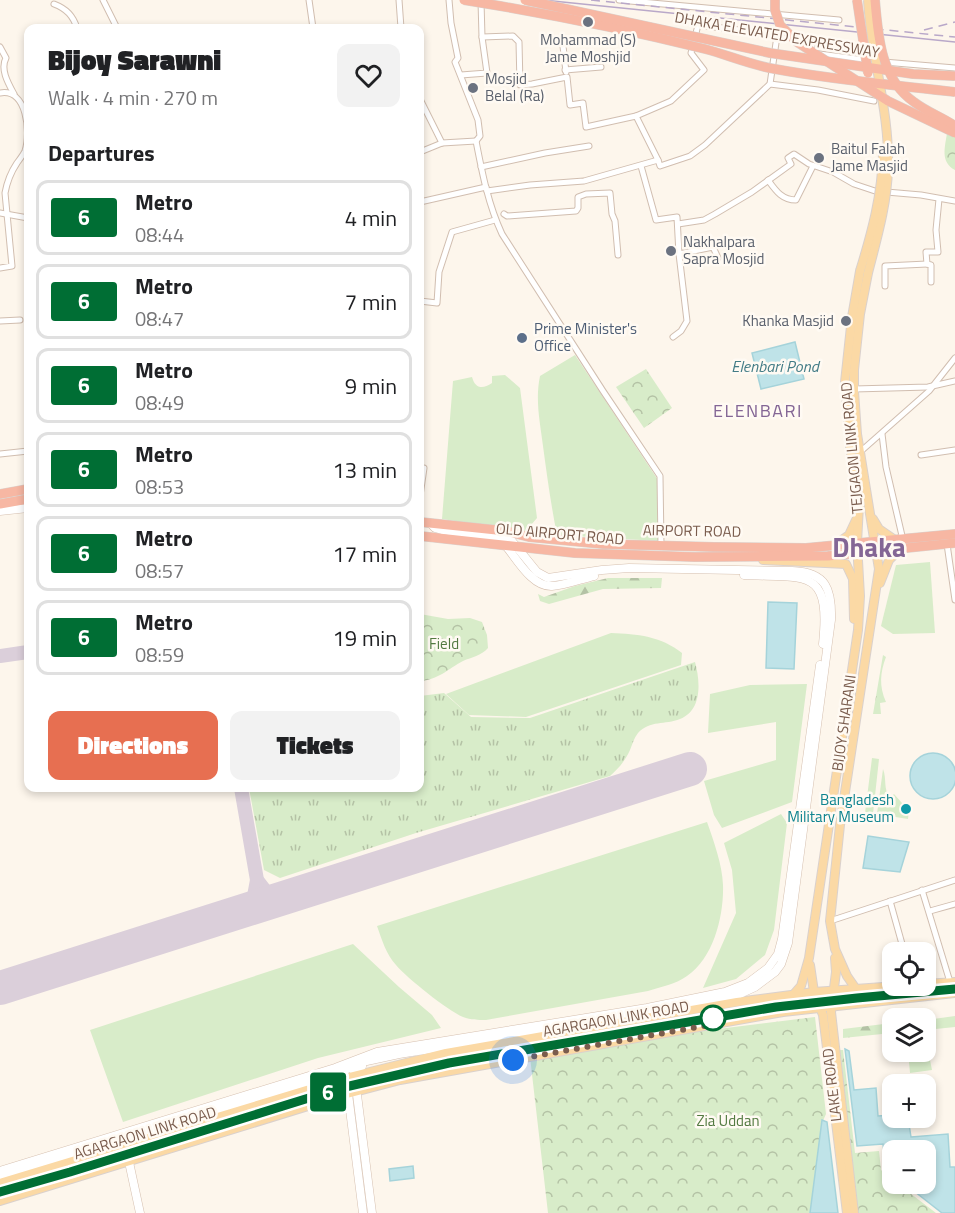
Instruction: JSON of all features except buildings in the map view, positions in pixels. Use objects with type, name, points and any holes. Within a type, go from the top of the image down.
[{"type":"highway","name":"DHAKA ELEVATED EXPRESSWAY","points":[[464,0],[619,30],[708,50],[776,69],[955,92]]},
{"type":"highway","name":"DHAKA ELEVATED EXPRESSWAY","points":[[525,0],[770,53],[913,74],[954,71]]},
{"type":"highway","points":[[775,0],[775,10],[780,25],[797,42],[888,101],[955,133]]},
{"type":"highway","points":[[857,0],[867,68],[875,100]]},
{"type":"highway","points":[[874,0],[884,59],[896,86],[914,102],[955,126]]},
{"type":"highway","points":[[0,494],[24,490]]},
{"type":"highway","points":[[0,504],[24,501]]},
{"type":"highway","name":"AIRPORT ROAD","points":[[425,522],[506,531],[529,537],[603,544],[795,548],[876,541],[951,544]]},
{"type":"highway","name":"AIRPORT ROAD","points":[[877,552],[899,543],[955,534]]},
{"type":"highway","name":"OLD AIRPORT ROAD","points":[[424,536],[550,551],[611,555],[743,557],[877,552]]},
{"type":"highway","points":[[523,548],[529,537]]},
{"type":"highway","points":[[550,551],[551,539]]},
{"type":"main road","points":[[862,0],[866,46],[882,140],[882,181],[864,272]]},
{"type":"main road","points":[[864,272],[884,208],[888,168],[886,124],[872,46],[868,0]]},
{"type":"main road","name":"TEJGAON LINK ROAD","points":[[864,272],[850,389],[850,446],[863,505],[876,541],[877,552]]},
{"type":"main road","name":"TEJGAON LINK ROAD","points":[[850,389],[860,452],[863,505],[857,543],[858,554]]},
{"type":"main road","points":[[863,505],[879,529],[899,543],[874,600]]},
{"type":"main road","points":[[835,545],[849,535],[863,505]]},
{"type":"main road","points":[[0,512],[24,509]]},
{"type":"main road","name":"AIRPORT ROAD","points":[[425,522],[442,530],[507,538],[523,548]]},
{"type":"main road","name":"AGARGAON LINK ROAD","points":[[0,1177],[337,1074],[362,1062],[408,1052],[433,1050],[721,1000],[755,987],[770,971],[782,939],[824,633],[825,609],[819,590],[809,580],[801,578],[629,572],[593,576],[548,586],[531,576],[506,546]]},
{"type":"main road","name":"AGARGAON LINK ROAD","points":[[0,1171],[334,1068],[377,1052],[647,1008],[725,992],[748,984],[781,964],[788,943],[831,620],[830,596],[826,585],[811,573],[799,571],[618,569],[548,578],[537,572],[523,548]]},
{"type":"main road","name":"BIJOY SHARANI","points":[[856,989],[847,976],[835,949],[830,921],[840,825],[879,569],[877,552]]},
{"type":"main road","name":"BIJOY SHARANI","points":[[794,994],[801,986],[809,958],[854,658],[860,611],[858,554]]},
{"type":"main road","points":[[743,557],[788,562],[846,564],[853,579],[854,611],[851,648],[854,658]]},
{"type":"main road","points":[[835,949],[836,972],[833,990],[826,1007],[854,1213]]},
{"type":"main road","name":"LAKE ROAD","points":[[809,958],[814,992],[826,1007],[847,1213]]},
{"type":"main road","points":[[936,983],[952,982]]},
{"type":"main road","points":[[0,1183],[350,1077],[446,1053],[661,1014],[794,994],[856,989],[882,983]]},
{"type":"main road","points":[[0,1201],[400,1080],[783,1012],[955,993]]},
{"type":"main road","points":[[363,1213],[350,1077],[359,1066],[433,1050]]},
{"type":"main road","points":[[356,1130],[372,1213]]},
{"type":"main road","points":[[125,1144],[140,1213]]},
{"type":"main road","points":[[362,1199],[370,1198]]},
{"type":"street","points":[[103,0],[115,24]]},
{"type":"street","points":[[309,0],[312,24]]},
{"type":"street","points":[[399,0],[401,24]]},
{"type":"street","points":[[424,150],[442,143],[476,141],[480,136],[478,120],[461,75],[457,71],[455,62],[458,58],[449,0]]},
{"type":"street","points":[[461,75],[486,73],[481,0]]},
{"type":"street","points":[[619,0],[839,20]]},
{"type":"street","points":[[54,4],[65,8],[76,24]]},
{"type":"street","points":[[563,46],[570,105],[583,103],[586,128],[636,116],[671,101],[704,70],[691,53],[698,25],[812,39],[812,53],[954,71]]},
{"type":"street","points":[[482,37],[513,36],[519,42],[520,85],[567,77]]},
{"type":"street","points":[[636,116],[660,166],[690,156],[715,137],[770,84],[777,36]]},
{"type":"street","points":[[0,47],[6,58],[2,62],[2,68],[20,102],[24,115]]},
{"type":"street","points":[[872,61],[883,126],[883,190]]},
{"type":"street","points":[[566,70],[601,67]]},
{"type":"street","points":[[770,84],[875,100]]},
{"type":"street","points":[[0,93],[14,94]]},
{"type":"street","points":[[424,106],[442,143]]},
{"type":"street","points":[[476,141],[495,220],[515,255],[660,476],[661,545]]},
{"type":"street","points":[[481,167],[589,146]]},
{"type":"street","points":[[678,225],[704,220],[752,192],[791,164],[788,158],[794,154],[813,166],[833,172],[854,184],[875,191],[883,190],[955,201]]},
{"type":"street","points":[[0,268],[12,267],[4,193],[7,182],[24,156]]},
{"type":"street","points":[[424,200],[486,189],[584,181],[658,160]]},
{"type":"street","points":[[640,166],[656,220],[677,217],[687,321],[681,331],[673,337]]},
{"type":"street","points":[[768,180],[779,194],[788,200],[796,200],[813,166]]},
{"type":"street","points":[[504,214],[507,216],[576,211],[578,197],[586,194],[610,193],[618,255]]},
{"type":"street","points":[[927,264],[926,252],[938,252],[936,230],[939,199]]},
{"type":"street","points":[[0,213],[24,217]]},
{"type":"street","points":[[424,301],[437,303],[439,272],[452,232],[495,220]]},
{"type":"street","points":[[679,254],[713,247],[718,258]]},
{"type":"street","points":[[885,286],[885,266],[931,265],[931,282]]},
{"type":"street","points":[[0,321],[20,320]]},
{"type":"street","points":[[860,452],[933,386],[955,358]]},
{"type":"street","points":[[850,389],[933,386],[955,381]]},
{"type":"street","points":[[882,434],[899,543]]},
{"type":"street","points":[[921,455],[955,450]]},
{"type":"street","points":[[0,454],[24,451]]},
{"type":"street","points":[[951,544],[955,600]]},
{"type":"street","points":[[830,921],[955,880]]},
{"type":"street","points":[[922,890],[952,982]]},
{"type":"street","points":[[890,901],[901,942]]},
{"type":"street","points":[[930,911],[955,904]]},
{"type":"green space","points":[[947,133],[955,136],[955,170],[950,167],[945,158]]},
{"type":"green space","name":"Prime Minister's Office","points":[[575,355],[658,480],[658,541],[557,535],[539,420],[539,385],[540,376]]},
{"type":"green space","points":[[646,369],[672,408],[644,428],[616,387]]},
{"type":"green space","name":"Prime Minister's Office","points":[[505,375],[520,388],[537,518],[525,532],[442,519],[453,381],[472,377],[477,386],[482,387],[492,383],[492,376]]},
{"type":"green space","points":[[930,562],[935,633],[893,634],[881,626],[896,565]]},
{"type":"green space","points":[[608,578],[662,578],[661,588],[603,589],[549,604],[540,601],[538,594],[544,597]]},
{"type":"green space","name":"Field","points":[[424,615],[448,619],[470,618],[482,622],[487,635],[488,648],[479,655],[424,680]]},
{"type":"green space","points":[[611,633],[657,639],[682,653],[681,665],[526,717],[469,715],[446,694]]},
{"type":"green space","points":[[883,655],[886,657],[882,669],[881,685],[886,702],[880,703],[881,714],[873,714]]},
{"type":"green space","points":[[695,662],[699,686],[693,709],[680,719],[653,724],[638,733],[624,761],[610,776],[416,833],[280,878],[264,870],[250,792],[424,792],[424,696],[444,693],[471,717],[530,718]]},
{"type":"green space","points":[[807,684],[792,802],[722,828],[714,815],[704,781],[776,760],[776,722],[708,733],[710,694],[750,685]]},
{"type":"green space","points":[[872,758],[879,759],[873,814],[865,813]]},
{"type":"green space","points":[[883,769],[888,795],[890,798],[894,794],[909,811],[908,819],[877,814]]},
{"type":"green space","points":[[781,814],[787,823],[774,930],[765,955],[736,979],[703,988],[736,913],[732,870],[724,843]]},
{"type":"green space","points":[[707,822],[717,853],[723,885],[722,909],[716,935],[711,947],[696,968],[683,979],[668,985],[648,991],[486,1020],[469,1019],[438,1001],[401,971],[387,952],[377,926]]},
{"type":"green space","points":[[353,944],[432,1015],[441,1028],[318,1058],[123,1122],[90,1030]]},
{"type":"green space","points":[[955,1016],[955,1027],[936,1029],[936,1019]]},
{"type":"green space","name":"Zia Uddan","points":[[815,1017],[826,1114],[822,1123],[810,1213],[548,1213],[530,1057],[694,1032]]},
{"type":"green space","points":[[882,1024],[882,1034],[843,1038],[843,1029]]},
{"type":"green space","points":[[838,1050],[843,1050],[855,1153],[879,1151],[882,1194],[911,1194],[936,1213],[857,1213]]},
{"type":"green space","points":[[909,1062],[930,1062],[932,1070],[910,1073]]},
{"type":"water","name":"Elenbari Pond","points":[[795,342],[804,379],[761,389],[752,353]]},
{"type":"water","points":[[768,602],[797,603],[794,669],[766,668]]},
{"type":"water","points":[[933,753],[949,760],[956,776],[949,792],[933,799],[917,792],[910,776],[917,760]]},
{"type":"water","points":[[868,836],[909,842],[900,872],[863,868]]},
{"type":"water","points":[[845,1049],[849,1051],[854,1090],[876,1088],[878,1116],[882,1116],[882,1128],[910,1128],[911,1137],[948,1134],[950,1167],[955,1167],[955,1213],[942,1213],[918,1194],[936,1194],[936,1140],[882,1140],[882,1144],[857,1146]]},
{"type":"water","points":[[822,1120],[827,1122],[838,1213],[810,1213]]},
{"type":"water","points":[[413,1166],[414,1178],[390,1181],[389,1169]]},
{"type":"taxiway","points":[[0,656],[24,653]]},
{"type":"taxiway","points":[[242,792],[257,880],[267,893],[281,899]]},
{"type":"taxiway","points":[[242,911],[254,896],[257,880]]},
{"type":"runway","points":[[0,988],[690,769]]},
{"type":"tram line","points":[[543,0],[955,42]]},
{"type":"railway","points":[[591,0],[955,37]]},
{"type":"railway","points":[[924,30],[955,22]]},
{"type":"railway","points":[[0,1197],[341,1092],[408,1076],[775,1011],[955,993]]},
{"type":"metro line","name":"6","points":[[0,1192],[341,1088],[449,1063],[776,1007],[955,989]]},
{"type":"place","name":"Mohammad (S) Jame Moshjid","points":[[588,22]]},
{"type":"place","name":"Mosjid Belal (Ra)","points":[[473,88]]},
{"type":"place","name":"Baitul Falah Jame Masjid","points":[[819,158]]},
{"type":"place","name":"Nakhalpara Sapra Mosjid","points":[[671,251]]},
{"type":"place","name":"Khanka Masjid","points":[[846,321]]},
{"type":"place","name":"Prime Minister's Office","points":[[522,338]]},
{"type":"place","name":"Bangladesh Military Museum","points":[[906,809]]},
{"type":"district","name":"ELENBARI","points":[[758,411]]},
{"type":"district","name":"Dhaka","points":[[869,548]]},
{"type":"route","points":[[513,1060],[715,1024],[713,1018]]}]
